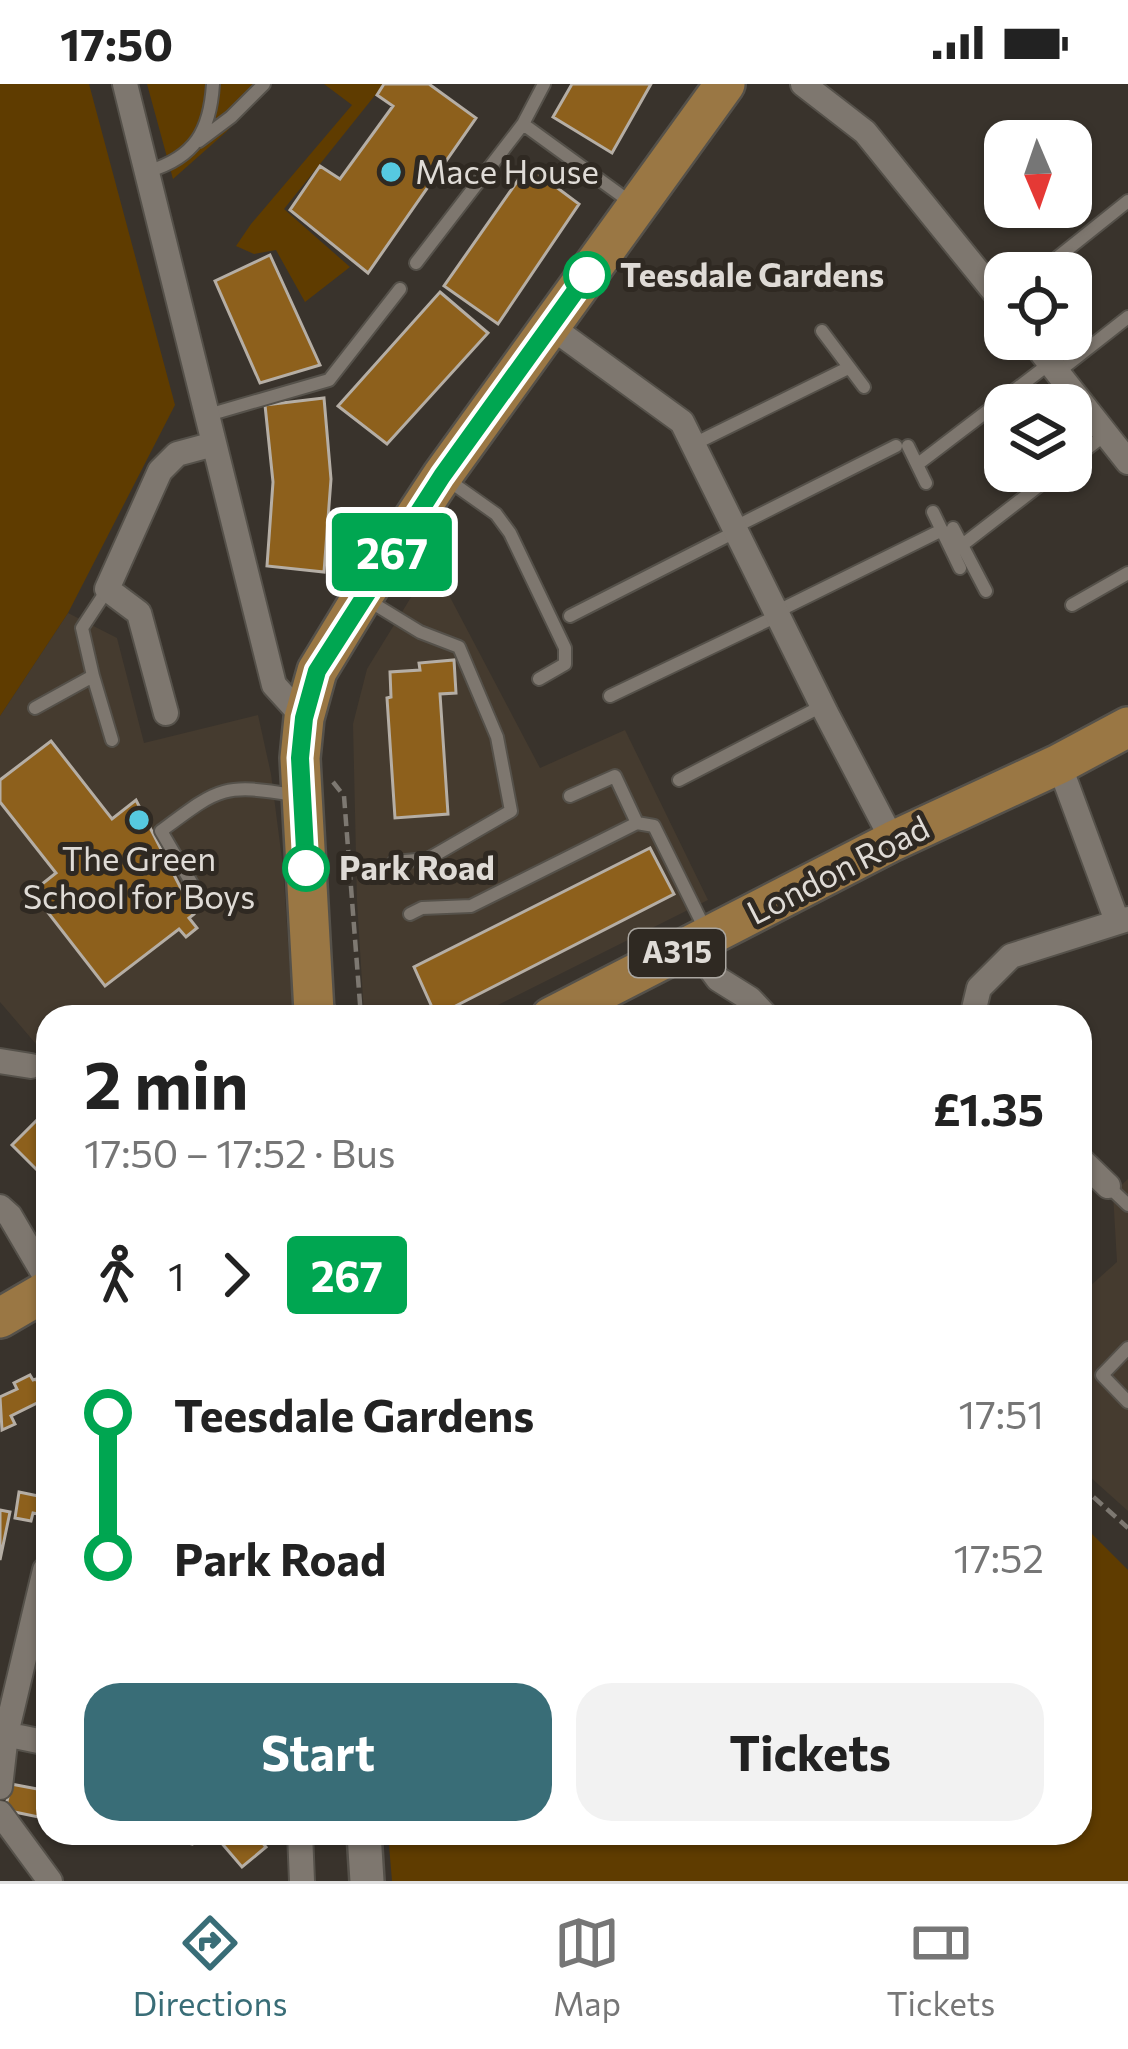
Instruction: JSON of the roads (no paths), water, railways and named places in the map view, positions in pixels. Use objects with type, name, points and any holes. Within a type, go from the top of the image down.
[{"type":"main road","points":[[313,1005],[301,777],[304,718],[317,671],[442,476],[725,84]]},
{"type":"main road","name":"London Road","points":[[589,1005],[893,841],[1128,727]]},
{"type":"main road","points":[[0,1318],[36,1294]]},
{"type":"main road","points":[[365,1845],[367,1881]]},
{"type":"street","points":[[125,84],[274,686],[304,718]]},
{"type":"street","points":[[802,84],[866,132],[984,277]]},
{"type":"street","points":[[550,326],[682,422],[893,841]]},
{"type":"street","points":[[1048,360],[1120,446]]},
{"type":"street","points":[[166,713],[139,613],[107,589],[160,471],[177,454],[214,444]]},
{"type":"street","points":[[975,1005],[979,988],[1011,956],[1122,920],[1059,764]]},
{"type":"street","points":[[701,941],[718,979],[756,1005]]},
{"type":"street","points":[[0,1061],[31,1066]]},
{"type":"street","points":[[1092,1171],[1108,1186]]},
{"type":"street","points":[[0,1208],[10,1216],[36,1264]]},
{"type":"street","points":[[0,1786],[3,1733],[36,1605]]},
{"type":"street","points":[[3,1733],[36,1740]]},
{"type":"street","points":[[0,1813],[50,1881]]},
{"type":"street","points":[[300,1845],[302,1881]]},
{"type":"lane","points":[[198,142],[211,111],[213,84]]},
{"type":"lane","points":[[149,171],[171,164],[264,84]]},
{"type":"lane","points":[[416,263],[523,124],[544,84]]},
{"type":"lane","points":[[523,124],[637,207]]},
{"type":"lane","points":[[1064,252],[1128,201]]},
{"type":"lane","points":[[208,415],[329,380],[400,290]]},
{"type":"lane","points":[[918,464],[1128,317]]},
{"type":"lane","points":[[822,331],[864,387]]},
{"type":"lane","points":[[694,444],[848,368]]},
{"type":"lane","points":[[570,616],[902,446],[918,464],[926,484]]},
{"type":"lane","points":[[442,476],[496,514],[510,532],[549,611],[565,648],[565,664],[539,679]]},
{"type":"lane","points":[[961,546],[1031,492]]},
{"type":"lane","points":[[933,512],[961,546],[986,592]]},
{"type":"lane","points":[[947,529],[960,568]]},
{"type":"lane","points":[[610,696],[947,529]]},
{"type":"lane","points":[[1072,604],[1128,573]]},
{"type":"lane","points":[[107,589],[82,628],[112,740]]},
{"type":"lane","points":[[362,597],[420,632],[459,647],[496,737],[511,811],[428,859],[394,862]]},
{"type":"lane","points":[[35,708],[93,676]]},
{"type":"lane","points":[[680,780],[823,706]]},
{"type":"lane","points":[[570,796],[615,776],[637,824]]},
{"type":"lane","points":[[202,901],[161,831],[213,793],[301,777]]},
{"type":"lane","points":[[410,914],[422,908],[471,905],[637,824],[654,826],[701,941]]},
{"type":"lane","points":[[1108,1186],[1128,1205]]},
{"type":"lane","points":[[1128,1348],[1102,1375],[1128,1402]]},
{"type":"place","name":"Mace House","points":[[391,172]]},
{"type":"place","name":"Teesdale Gardens","points":[[587,275]]},
{"type":"place","name":"The Green School for Boys","points":[[139,820]]},
{"type":"place","name":"Park Road","points":[[306,868]]}]
